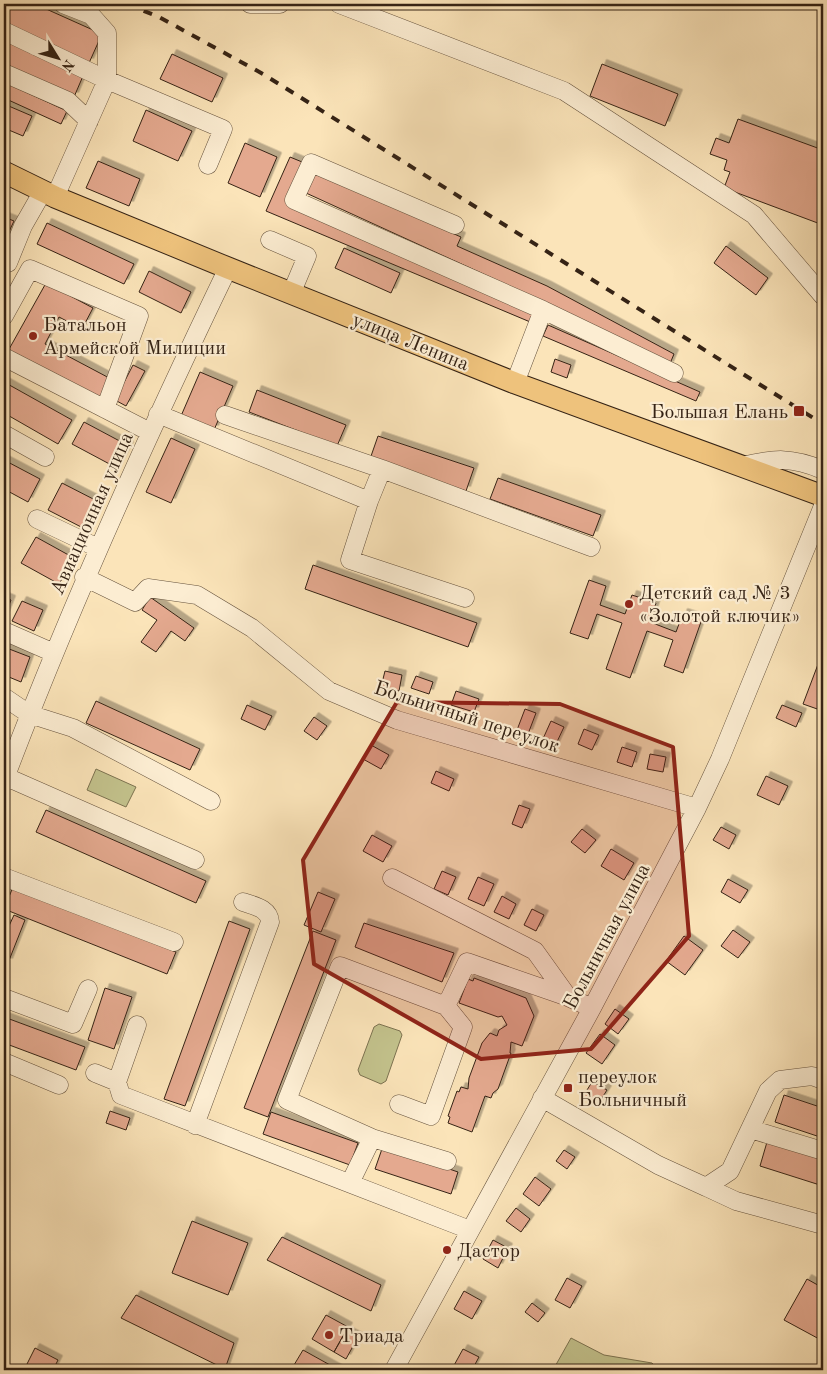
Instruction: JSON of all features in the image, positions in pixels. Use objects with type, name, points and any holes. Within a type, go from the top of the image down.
[{"type":"main road","name":"улица Ленина","points":[[4,172],[49,194],[290,294],[515,383],[823,496]]},
{"type":"street","points":[[8,263],[23,226],[49,194],[89,121],[107,80],[107,33],[91,15],[63,4]]},
{"type":"street","points":[[250,4],[280,4]]},
{"type":"street","points":[[338,4],[564,92],[754,215],[823,296]]},
{"type":"street","points":[[4,32],[107,80],[223,129],[208,165]]},
{"type":"street","points":[[4,73],[68,101],[89,121]]},
{"type":"street","points":[[455,225],[311,163],[294,200],[543,310],[674,373]]},
{"type":"street","points":[[270,240],[307,256],[290,294]]},
{"type":"street","name":"Авиационная улица","points":[[4,778],[84,577],[158,414],[228,268]]},
{"type":"street","points":[[4,316],[30,269],[139,316],[106,409]]},
{"type":"street","points":[[515,383],[543,310]]},
{"type":"street","points":[[4,357],[150,432]]},
{"type":"street","points":[[158,414],[368,501]]},
{"type":"street","points":[[225,415],[382,469],[591,547]]},
{"type":"street","points":[[4,434],[45,457]]},
{"type":"street","points":[[742,466],[771,459],[803,462],[823,470]]},
{"type":"street","points":[[382,469],[368,501],[350,560],[465,598]]},
{"type":"street","name":"Больничная улица","points":[[394,1370],[592,1008],[697,808],[720,759],[823,506]]},
{"type":"street","points":[[37,519],[98,548]]},
{"type":"street","name":"Больничный переулок","points":[[84,577],[135,602],[148,588],[198,595],[252,628],[329,691],[397,720],[697,808]]},
{"type":"street","points":[[4,631],[54,653]]},
{"type":"street","points":[[4,697],[29,714],[73,728],[211,801]]},
{"type":"street","points":[[4,778],[195,860]]},
{"type":"street","points":[[4,877],[174,942]]},
{"type":"street","points":[[392,878],[535,951],[568,997]]},
{"type":"street","points":[[195,1125],[270,922],[269,914],[264,910],[243,902]]},
{"type":"street","points":[[446,1006],[467,962],[568,997],[592,1008]]},
{"type":"street","points":[[399,1104],[431,1116],[463,1027],[446,1006],[340,966],[287,1100],[372,1138],[446,1161]]},
{"type":"street","points":[[4,998],[73,1024],[88,989]]},
{"type":"street","points":[[137,1025],[117,1082],[122,1095],[195,1125],[470,1230]]},
{"type":"street","points":[[4,1062],[59,1085]]},
{"type":"street","points":[[95,1073],[117,1082]]},
{"type":"street","points":[[706,1187],[730,1171],[768,1091],[780,1080],[812,1076],[823,1080]]},
{"type":"street","points":[[542,1098],[658,1165],[736,1201],[823,1226]]},
{"type":"street","points":[[750,1129],[823,1151]]},
{"type":"street","points":[[350,1183],[372,1138]]},
{"type":"highlighted area","points":[[397,702],[560,704],[673,747],[689,936],[591,1049],[481,1059],[314,964],[303,860]]},
{"type":"shaded area","points":[[96,769],[136,787],[126,807],[87,790]]},
{"type":"shaded area","points":[[379,1024],[400,1031],[402,1035],[386,1081],[381,1084],[360,1075],[358,1070],[374,1027]]},
{"type":"shaded area","points":[[571,1338],[604,1355],[652,1363],[659,1370],[553,1370]]},
{"type":"building","points":[[4,4],[35,4],[102,34],[89,63],[4,24]]},
{"type":"building","points":[[4,40],[83,76],[74,97],[4,66]]},
{"type":"building","points":[[172,54],[223,78],[212,102],[160,79]]},
{"type":"building","points":[[602,64],[678,94],[665,126],[590,96]]},
{"type":"building","points":[[4,82],[67,111],[61,124],[4,98]]},
{"type":"building","points":[[4,104],[32,116],[23,136],[4,128]]},
{"type":"building","points":[[146,110],[192,131],[178,161],[133,141]]},
{"type":"building","points":[[738,119],[823,150],[823,225],[724,188],[730,172],[724,170],[727,160],[710,154],[716,138],[729,143]]},
{"type":"building","points":[[245,143],[277,157],[260,197],[228,183]]},
{"type":"building","points":[[290,157],[307,164],[289,204],[539,315],[535,324],[266,211]]},
{"type":"building","points":[[98,161],[140,179],[129,206],[86,188]]},
{"type":"building","points":[[314,172],[461,237],[457,246],[547,286],[674,354],[669,366],[562,310],[306,193]]},
{"type":"building","points":[[4,217],[14,221],[4,242]]},
{"type":"building","points":[[47,223],[134,264],[124,284],[37,244]]},
{"type":"building","points":[[726,246],[768,278],[756,295],[714,263]]},
{"type":"building","points":[[344,248],[400,273],[391,293],[335,268]]},
{"type":"building","points":[[149,271],[191,292],[181,313],[139,292]]},
{"type":"building","name":"Батальон Армейской Милиции","points":[[46,283],[93,308],[82,329],[59,317],[45,344],[113,380],[101,402],[8,351]]},
{"type":"building","points":[[548,325],[700,392],[696,401],[543,336]]},
{"type":"building","points":[[555,359],[571,365],[567,378],[551,372]]},
{"type":"building","points":[[133,365],[145,371],[126,406],[115,400]]},
{"type":"building","points":[[200,372],[233,386],[214,430],[181,416]]},
{"type":"building","points":[[4,382],[72,420],[58,444],[4,413]]},
{"type":"building","points":[[257,390],[346,425],[337,446],[249,412]]},
{"type":"building","points":[[84,422],[129,446],[117,468],[72,444]]},
{"type":"building","points":[[378,436],[474,468],[466,491],[370,459]]},
{"type":"building","points":[[171,438],[195,449],[171,503],[146,492]]},
{"type":"building","points":[[4,460],[40,479],[28,502],[4,489]]},
{"type":"building","points":[[498,478],[601,515],[593,536],[490,499]]},
{"type":"building","points":[[62,483],[101,503],[87,530],[48,510]]},
{"type":"building","points":[[36,537],[74,558],[59,584],[21,563]]},
{"type":"building","points":[[313,565],[477,623],[468,647],[305,589]]},
{"type":"building","points":[[589,580],[606,586],[600,605],[625,614],[632,595],[656,603],[650,622],[676,632],[683,613],[702,619],[683,673],[664,666],[673,640],[647,631],[630,678],[606,669],[622,623],[597,614],[588,639],[570,633]]},
{"type":"building","points":[[4,597],[11,600],[4,618]]},
{"type":"building","points":[[150,597],[194,628],[185,641],[171,631],[156,652],[141,642],[157,620],[142,610]]},
{"type":"building","points":[[22,601],[43,610],[34,631],[12,621]]},
{"type":"building","points":[[4,647],[30,657],[21,682],[4,675]]},
{"type":"building","points":[[820,659],[823,660],[823,711],[803,704]]},
{"type":"building","points":[[385,671],[402,675],[399,691],[381,687]]},
{"type":"building","points":[[416,676],[433,682],[429,694],[411,688]]},
{"type":"building","points":[[456,691],[479,699],[474,712],[451,705]]},
{"type":"building","points":[[96,701],[200,749],[190,770],[86,723]]},
{"type":"building","points":[[247,705],[272,716],[265,730],[241,719]]},
{"type":"building","points":[[782,705],[802,713],[796,727],[776,718]]},
{"type":"building","points":[[525,709],[536,713],[528,734],[517,730]]},
{"type":"building","points":[[314,717],[327,726],[317,740],[304,731]]},
{"type":"building","points":[[551,721],[564,727],[555,746],[542,741]]},
{"type":"building","points":[[584,729],[599,735],[592,750],[578,744]]},
{"type":"building","points":[[371,745],[389,755],[381,769],[363,759]]},
{"type":"building","points":[[622,747],[637,752],[632,767],[617,762]]},
{"type":"building","points":[[650,754],[666,757],[663,772],[647,769]]},
{"type":"building","points":[[436,771],[454,779],[449,791],[431,783]]},
{"type":"building","points":[[766,776],[788,786],[779,805],[757,795]]},
{"type":"building","points":[[519,805],[530,809],[522,828],[512,824]]},
{"type":"building","points":[[46,810],[206,881],[196,903],[36,832]]},
{"type":"building","points":[[721,827],[736,835],[729,849],[713,840]]},
{"type":"building","points":[[582,829],[596,840],[585,853],[571,842]]},
{"type":"building","points":[[372,835],[392,846],[383,862],[363,851]]},
{"type":"building","points":[[611,849],[634,863],[624,880],[601,866]]},
{"type":"building","points":[[442,871],[456,877],[448,895],[434,889]]},
{"type":"building","points":[[478,877],[494,884],[484,906],[468,899]]},
{"type":"building","points":[[728,879],[748,890],[740,903],[721,892]]},
{"type":"building","points":[[13,887],[176,952],[167,974],[4,909]]},
{"type":"building","points":[[318,892],[335,899],[321,932],[304,925]]},
{"type":"building","points":[[502,896],[516,904],[509,919],[494,912]]},
{"type":"building","points":[[532,909],[544,915],[536,931],[524,925]]},
{"type":"building","points":[[14,915],[25,920],[8,963],[4,961],[4,923],[9,926]]},
{"type":"building","points":[[229,921],[250,929],[185,1106],[164,1099]]},
{"type":"building","points":[[364,923],[454,953],[442,982],[355,947]]},
{"type":"building","points":[[733,930],[750,942],[738,958],[721,946]]},
{"type":"building","points":[[313,931],[336,940],[268,1117],[244,1108]]},
{"type":"building","points":[[684,936],[703,950],[685,975],[666,961]]},
{"type":"building","points":[[474,978],[526,998],[534,1016],[522,1046],[511,1042],[511,1053],[498,1089],[491,1098],[485,1096],[472,1132],[448,1123],[450,1117],[448,1116],[457,1091],[459,1092],[461,1087],[468,1089],[469,1078],[482,1043],[490,1033],[497,1036],[499,1030],[507,1025],[502,1016],[498,1017],[459,1003],[468,979],[473,981]]},
{"type":"building","points":[[105,988],[132,997],[114,1049],[88,1040]]},
{"type":"building","points":[[615,1009],[629,1019],[618,1034],[605,1024]]},
{"type":"building","points":[[4,1017],[85,1047],[76,1070],[4,1043]]},
{"type":"building","points":[[600,1034],[615,1045],[602,1064],[586,1053]]},
{"type":"building","points":[[592,1082],[607,1090],[597,1106],[582,1098]]},
{"type":"building","points":[[784,1095],[823,1108],[823,1138],[775,1122]]},
{"type":"building","points":[[110,1111],[130,1118],[126,1130],[106,1123]]},
{"type":"building","points":[[271,1112],[358,1143],[350,1165],[263,1134]]},
{"type":"building","points":[[767,1142],[823,1159],[823,1186],[760,1166]]},
{"type":"building","points":[[383,1146],[458,1172],[451,1194],[375,1169]]},
{"type":"building","points":[[564,1150],[575,1157],[567,1169],[556,1161]]},
{"type":"building","points":[[535,1177],[551,1189],[539,1206],[523,1194]]},
{"type":"building","points":[[516,1208],[530,1219],[521,1232],[506,1221]]},
{"type":"building","points":[[192,1221],[248,1243],[228,1295],[172,1273]]},
{"type":"building","points":[[282,1237],[381,1285],[371,1311],[267,1260]]},
{"type":"building","points":[[493,1240],[508,1248],[498,1268],[483,1259]]},
{"type":"building","points":[[567,1278],[582,1286],[570,1308],[555,1300]]},
{"type":"building","points":[[807,1279],[823,1288],[823,1337],[821,1340],[784,1320]]},
{"type":"building","points":[[464,1291],[482,1301],[472,1319],[454,1309]]},
{"type":"building","points":[[136,1295],[234,1343],[225,1369],[121,1318]]},
{"type":"building","points":[[532,1303],[545,1313],[538,1322],[525,1312]]},
{"type":"building","name":"Триада","points":[[326,1315],[348,1327],[334,1352],[312,1339]]},
{"type":"building","points":[[346,1331],[358,1337],[346,1359],[334,1352]]},
{"type":"building","points":[[35,1348],[58,1360],[53,1370],[24,1370]]},
{"type":"building","points":[[463,1349],[479,1357],[472,1370],[452,1369]]},
{"type":"building","points":[[303,1350],[339,1370],[291,1370]]},
{"type":"railway","points":[[127,4],[159,17],[263,74],[823,424]]},
{"type":"place","name":"Батальон Армейской Милиции","points":[[33,336]]},
{"type":"place","name":"Большая Елань","points":[[799,411]]},
{"type":"place","name":"Детский сад № 3 «Золотой ключик»","points":[[629,604]]},
{"type":"place","name":"переулок Больничный","points":[[568,1088]]},
{"type":"place","name":"Дастор","points":[[447,1250]]},
{"type":"place","name":"Триада","points":[[329,1335]]}]
